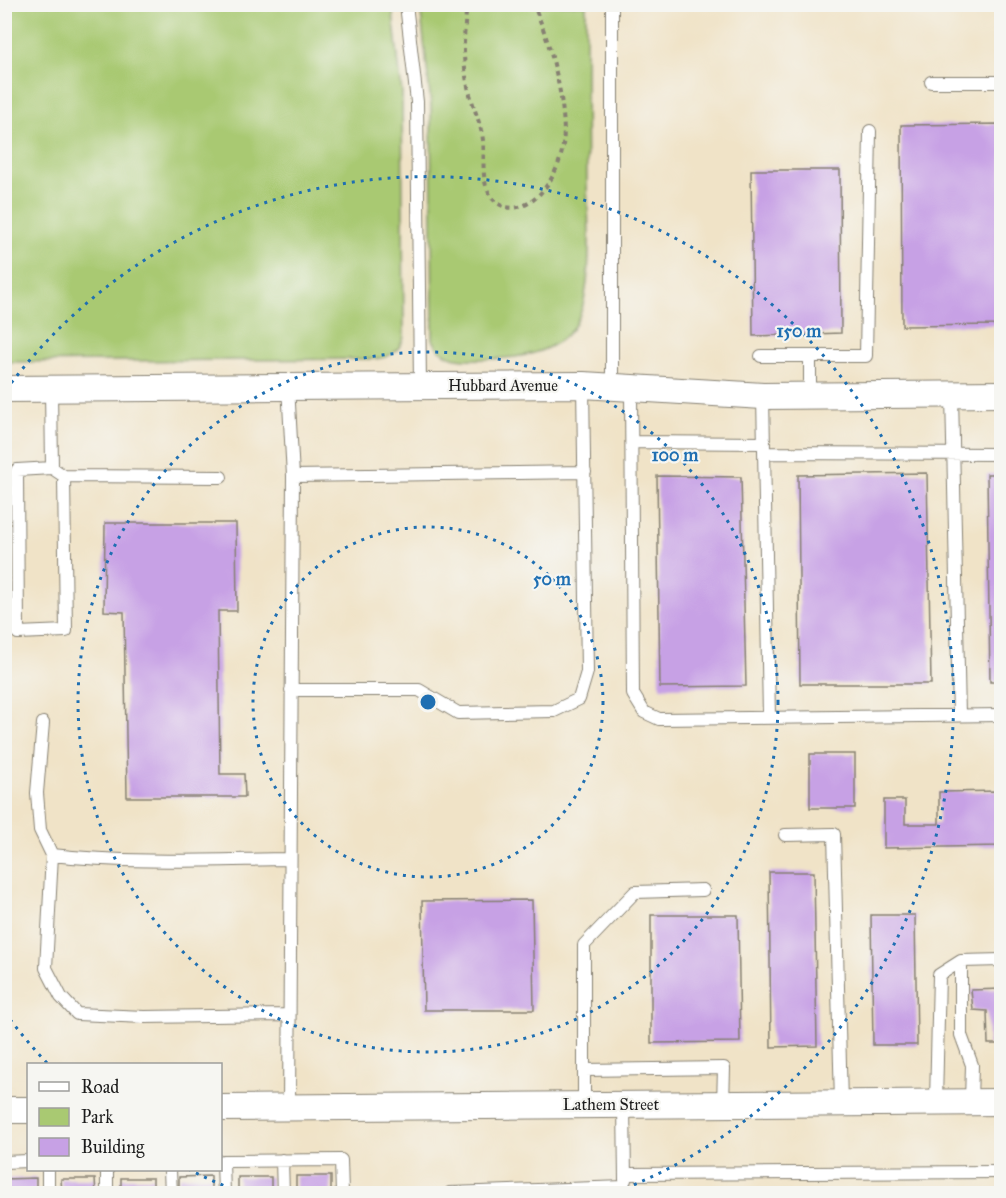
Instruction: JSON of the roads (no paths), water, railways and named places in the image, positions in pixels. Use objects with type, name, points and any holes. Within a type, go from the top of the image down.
[{"type":"street","name":"Hubbard Avenue","points":[[4,389],[288,385],[583,385],[763,396],[1002,394]]},
{"type":"street","name":"Lathem Street","points":[[222,1108],[1002,1102]]},
{"type":"street","points":[[4,1110],[27,1110]]},
{"type":"lane","points":[[406,4],[417,102],[420,385]]},
{"type":"lane","points":[[612,4],[621,389],[632,442],[633,694],[644,712],[659,719],[1002,715]]},
{"type":"lane","points":[[931,82],[1002,82]]},
{"type":"lane","points":[[761,356],[866,356],[870,131]]},
{"type":"lane","points":[[810,356],[810,396]]},
{"type":"lane","points":[[288,385],[292,476],[289,1108]]},
{"type":"lane","points":[[291,690],[419,690],[458,713],[554,711],[579,699],[587,672],[583,385]]},
{"type":"lane","points":[[51,388],[52,468]]},
{"type":"lane","points":[[952,395],[959,715]]},
{"type":"lane","points":[[763,396],[769,716]]},
{"type":"lane","points":[[632,442],[1002,454]]},
{"type":"lane","points":[[64,476],[66,631],[18,633],[17,470],[52,468],[64,476],[221,477]]},
{"type":"lane","points":[[292,476],[585,472]]},
{"type":"lane","points":[[43,723],[37,793],[40,830],[52,855],[46,968],[61,997],[77,1014],[144,1017],[289,1015]]},
{"type":"lane","points":[[785,835],[834,834],[841,1103]]},
{"type":"lane","points":[[52,855],[88,859],[155,861],[290,860]]},
{"type":"lane","points":[[584,1104],[584,945],[635,892],[703,890]]},
{"type":"lane","points":[[936,1102],[939,975],[961,961],[1002,960]]},
{"type":"lane","points":[[961,961],[962,1035],[972,1065],[971,1102]]},
{"type":"lane","points":[[584,1070],[724,1068],[723,1104]]},
{"type":"lane","points":[[450,1193],[625,1190],[624,1104]]},
{"type":"lane","points":[[224,1194],[223,1161],[341,1160],[342,1194]]},
{"type":"lane","points":[[4,1162],[27,1161]]},
{"type":"lane","points":[[282,1161],[283,1194]]},
{"type":"lane","points":[[48,1171],[48,1194]]},
{"type":"lane","points":[[107,1171],[107,1194]]},
{"type":"lane","points":[[170,1171],[171,1194]]},
{"type":"lane","points":[[625,1174],[1002,1172]]}]
